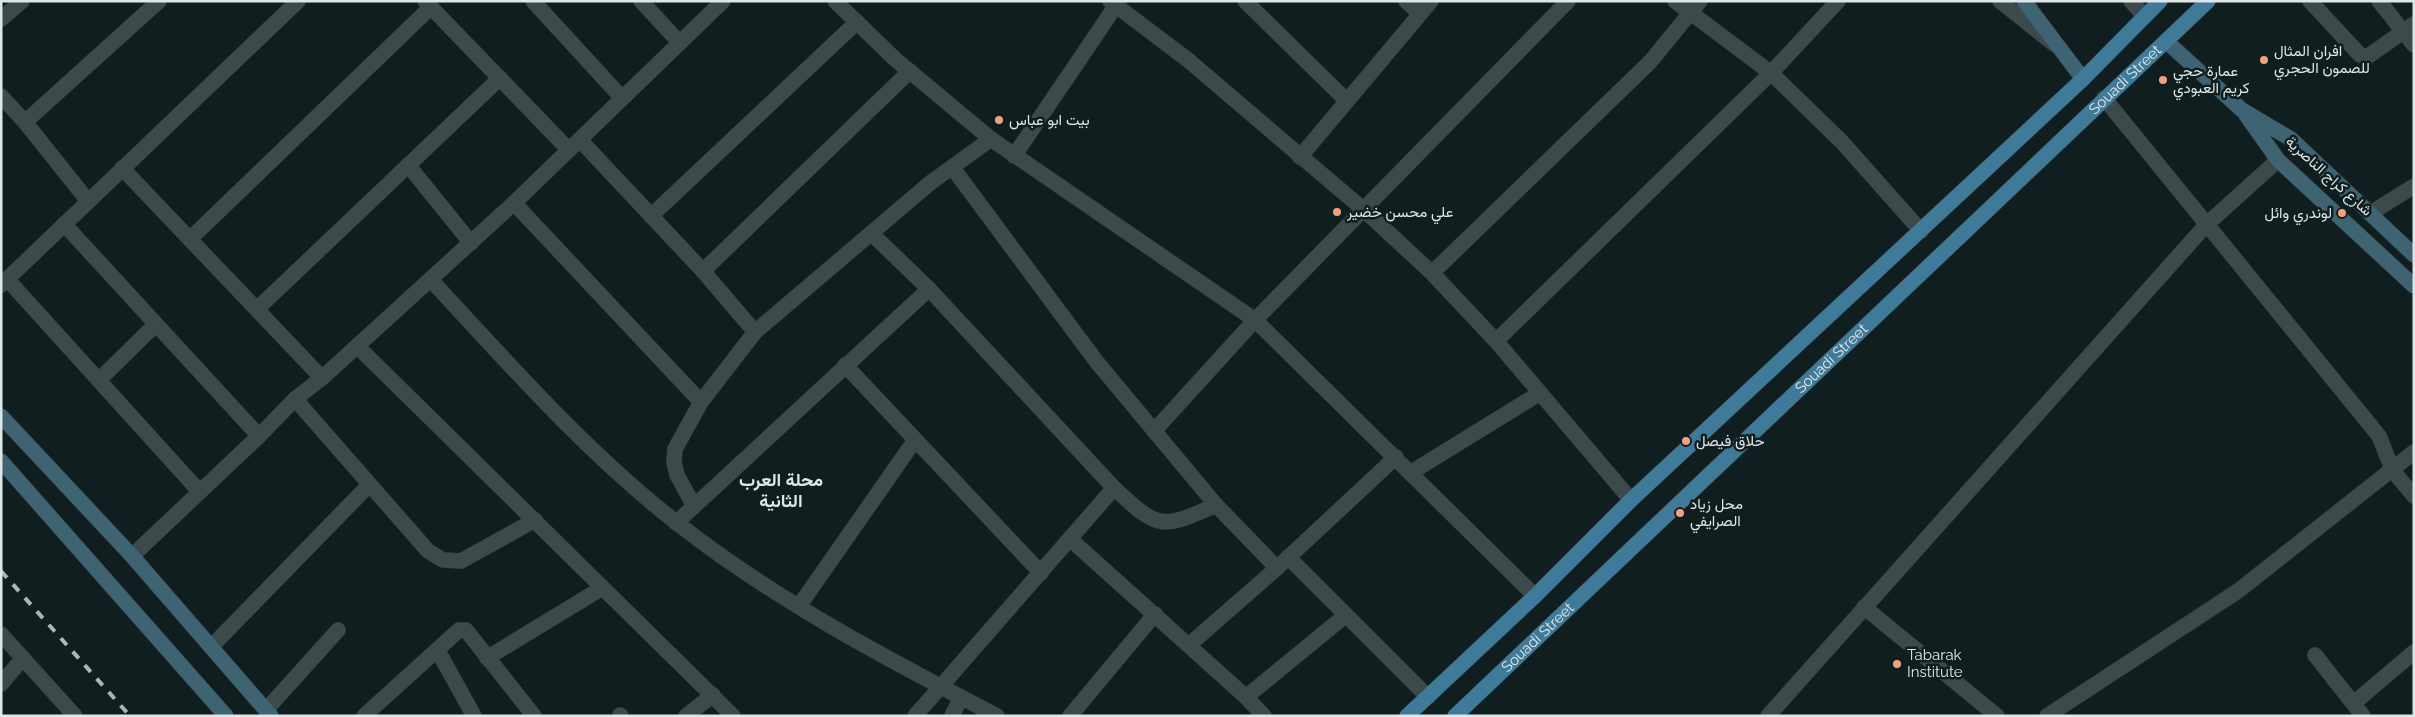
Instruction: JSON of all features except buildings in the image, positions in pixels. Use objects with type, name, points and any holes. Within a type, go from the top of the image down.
[{"type":"main road","name":"Souadi Street","points":[[1406,716],[1535,596],[1631,500],[2083,79],[2160,1]]},
{"type":"main road","name":"Souadi Street","points":[[1455,716],[2104,98],[2167,42],[2208,1]]},
{"type":"street","points":[[1,19],[22,1]]},
{"type":"street","points":[[25,122],[159,1]]},
{"type":"street","points":[[199,491],[99,380],[4,282],[298,1]]},
{"type":"street","points":[[533,1],[622,98]]},
{"type":"street","points":[[641,1],[680,43]]},
{"type":"street","points":[[132,556],[259,436],[295,398],[322,378],[471,243],[724,1]]},
{"type":"street","points":[[835,1],[910,71],[991,139],[1255,320],[1535,596]]},
{"type":"street","points":[[1245,1],[1347,101]]},
{"type":"street","points":[[1406,1],[1420,14]]},
{"type":"street","points":[[1300,157],[1431,1]]},
{"type":"street","points":[[1154,431],[1255,320],[1568,1]]},
{"type":"street","points":[[1675,1],[1696,7],[1771,73],[1842,142],[1920,231]]},
{"type":"street","points":[[1496,341],[1771,73],[1838,1]]},
{"type":"street","points":[[2000,1],[2055,45]]},
{"type":"street","points":[[2024,1],[2055,45],[2083,79]]},
{"type":"street","points":[[2131,1],[2144,16]]},
{"type":"street","points":[[2310,1],[2360,55],[2367,57],[2408,27]]},
{"type":"street","points":[[2379,1],[2408,27],[2414,45]]},
{"type":"street","points":[[1014,156],[1115,3],[1188,60],[1364,210],[1432,273],[1496,341],[1631,500]]},
{"type":"street","points":[[190,239],[428,4],[500,78],[652,216],[703,271],[755,332]]},
{"type":"street","points":[[1432,273],[1650,62],[1696,7]]},
{"type":"street","points":[[652,216],[856,22]]},
{"type":"street","points":[[2167,42],[2242,110]]},
{"type":"street","points":[[703,271],[910,71]]},
{"type":"street","points":[[257,309],[500,78]]},
{"type":"street","points":[[1,96],[25,122],[88,201]]},
{"type":"street","points":[[2104,98],[2379,436],[2393,471],[2414,496]]},
{"type":"street","name":"شارع كراج الناصرية","points":[[2242,110],[2278,160],[2414,286]]},
{"type":"street","name":"شارع كراج الناصرية","points":[[2242,110],[2291,139],[2414,255]]},
{"type":"street","points":[[694,506],[676,475],[675,449],[701,402],[755,332],[871,233],[952,167],[991,139]]},
{"type":"street","points":[[1768,716],[2206,225],[2278,160]]},
{"type":"street","points":[[408,165],[471,243]]},
{"type":"street","points":[[952,167],[1096,360],[1216,505],[1277,568]]},
{"type":"street","points":[[122,168],[322,378]]},
{"type":"street","points":[[2371,213],[2414,186]]},
{"type":"street","points":[[514,203],[701,402]]},
{"type":"street","points":[[64,224],[259,436]]},
{"type":"street","points":[[871,233],[929,289],[1114,488],[1144,514],[1163,522],[1188,518],[1216,505]]},
{"type":"street","points":[[430,280],[525,382],[588,445],[676,523],[735,566],[799,606],[866,645],[997,716]]},
{"type":"street","points":[[676,523],[929,289]]},
{"type":"street","points":[[99,380],[156,324]]},
{"type":"street","points":[[357,346],[733,716]]},
{"type":"street","points":[[845,365],[1040,573]]},
{"type":"street","points":[[1410,474],[1540,392]]},
{"type":"street","points":[[295,398],[428,551],[443,560],[460,561],[535,520]]},
{"type":"street","points":[[1,416],[132,556],[268,713],[338,630]]},
{"type":"street","points":[[799,606],[915,440]]},
{"type":"street","points":[[2047,716],[2238,591],[2393,471],[2414,452]]},
{"type":"street","points":[[1189,645],[1277,568],[1396,457]]},
{"type":"street","points":[[1,461],[226,716]]},
{"type":"street","points":[[211,647],[369,485]]},
{"type":"street","points":[[915,716],[1114,488]]},
{"type":"street","points":[[1070,539],[1246,697],[1264,716]]},
{"type":"street","points":[[1288,557],[1428,697]]},
{"type":"street","points":[[487,658],[602,588]]},
{"type":"street","points":[[1864,607],[1997,716]]},
{"type":"street","points":[[1070,716],[1155,614]]},
{"type":"street","points":[[1246,697],[1346,615]]},
{"type":"street","points":[[364,716],[459,630],[466,630],[534,716]]},
{"type":"street","points":[[1,634],[75,716]]},
{"type":"street","points":[[438,650],[474,716]]},
{"type":"street","points":[[2315,655],[2358,710],[2414,652]]},
{"type":"street","points":[[1,684],[23,658]]},
{"type":"street","points":[[686,716],[713,696]]},
{"type":"street","points":[[952,716],[961,697]]},
{"type":"railway","points":[[1,571],[130,716]]},
{"type":"place","name":"افران المثال للصمون الحجري","points":[[2264,60]]},
{"type":"place","name":"عمارة حجي كريم العبودي","points":[[2163,80]]},
{"type":"place","name":"بيت ابو عباس","points":[[999,120]]},
{"type":"place","name":"علي محسن خضير","points":[[1337,212]]},
{"type":"place","name":"لوندري وائل","points":[[2342,213]]},
{"type":"place","name":"حلاق فيصل","points":[[1686,441]]},
{"type":"place","name":"محل زياد الصرايفي","points":[[1680,513]]},
{"type":"place","name":"Tabarak Institute","points":[[1897,664]]},
{"type":"district","name":"محلة العرب الثانية","points":[[781,490]]}]
